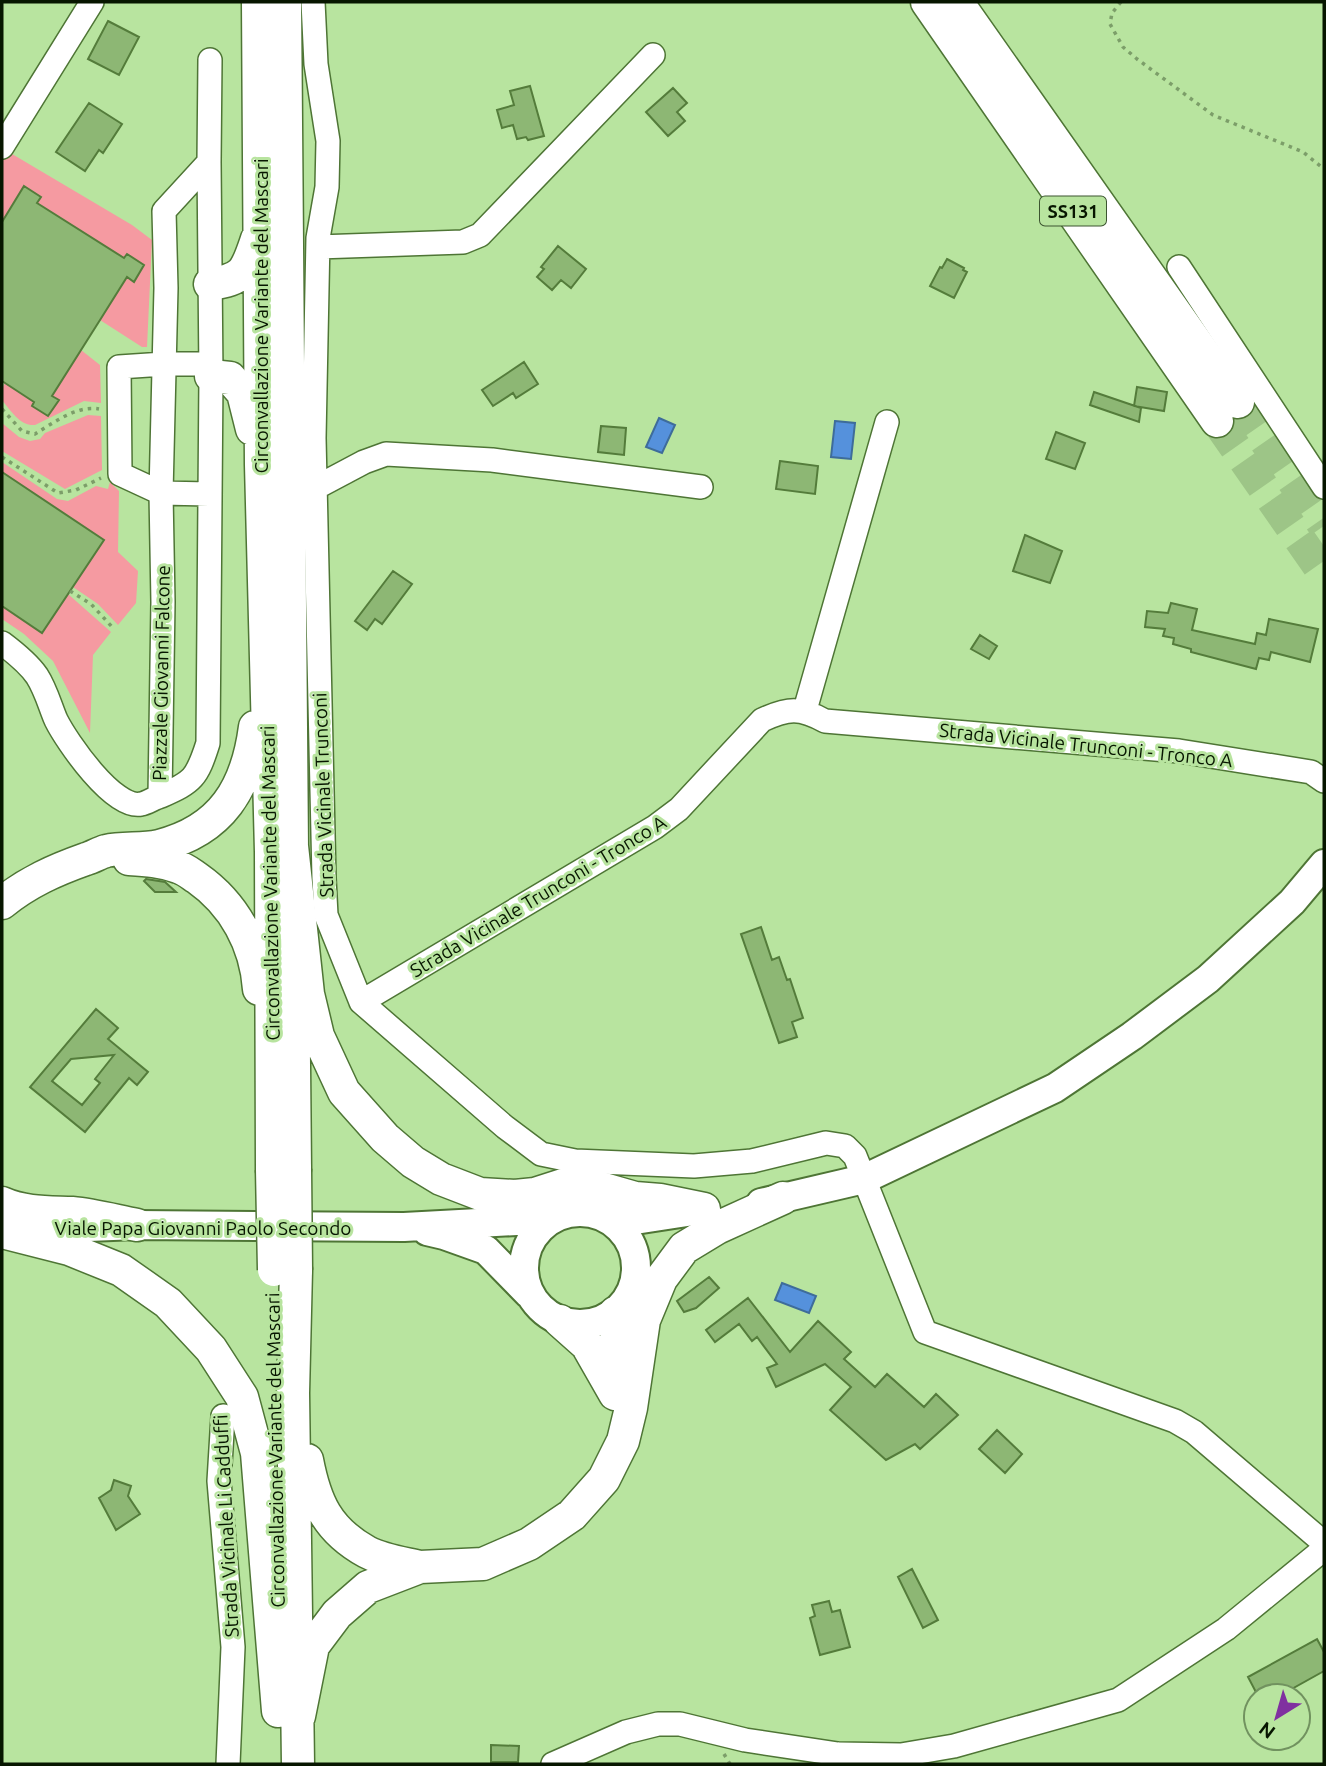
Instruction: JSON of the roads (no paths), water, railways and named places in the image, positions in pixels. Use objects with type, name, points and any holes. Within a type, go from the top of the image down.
[{"type":"highway","name":"Circonvallazione Variante del Mascari","points":[[258,2],[261,465],[283,1169],[288,1714],[298,1764]]},
{"type":"highway","name":"Circonvallazione Variante del Mascari","points":[[283,1169],[292,846],[285,2]]},
{"type":"highway","name":"SS131","points":[[928,2],[1227,412],[957,2]]},
{"type":"highway","points":[[210,284],[232,281],[246,271],[260,231]]},
{"type":"highway","points":[[211,370],[230,378],[243,393],[261,465]]},
{"type":"highway","points":[[2,903],[30,883],[68,865],[107,851],[158,846],[185,837],[205,828],[222,812],[245,775],[251,755],[264,554]]},
{"type":"highway","points":[[292,846],[308,994],[318,1036],[344,1093],[385,1138],[414,1162],[441,1179],[480,1194],[515,1196],[536,1194],[563,1185],[584,1185],[635,1198],[716,1210]]},
{"type":"highway","points":[[86,860],[122,858],[181,867],[214,890],[241,924],[257,970],[283,1169]]},
{"type":"highway","points":[[293,1393],[318,1503],[340,1533],[369,1553],[419,1567],[482,1564],[529,1544],[572,1515],[604,1479],[623,1441],[631,1408],[643,1320],[661,1279],[684,1248],[717,1228],[783,1198]]},
{"type":"highway","points":[[2,1203],[10,1207],[75,1214],[138,1225]]},
{"type":"highway","points":[[2,1231],[68,1249],[121,1270],[168,1303],[211,1349],[242,1396],[257,1453],[288,1714]]},
{"type":"highway","name":"Circonvallazione Variante del Mascari","points":[[276,1764],[288,1714],[293,1393],[285,1270]]},
{"type":"highway","points":[[604,1479],[620,1406],[615,1312]]},
{"type":"highway","points":[[560,1321],[587,1345],[610,1383],[620,1406]]},
{"type":"highway","points":[[288,1714],[313,1646],[337,1614],[369,1587],[419,1567]]},
{"type":"main road","points":[[716,1210],[678,1236],[652,1261],[627,1300],[615,1312],[595,1323],[571,1324],[560,1321],[540,1308],[532,1298],[524,1274],[527,1248],[541,1227],[552,1219],[579,1212],[607,1219],[635,1220],[716,1210],[864,1179],[1055,1088],[1132,1036],[1208,978],[1292,902],[1324,864]]},
{"type":"main road","name":"Viale Papa Giovanni Paolo Secondo","points":[[2,1231],[138,1225],[404,1227],[552,1219]]},
{"type":"main road","points":[[607,1219],[624,1232],[631,1244],[636,1262],[635,1284]]},
{"type":"main road","name":"Viale Papa Giovanni Paolo Secondo","points":[[404,1227],[444,1235],[486,1250],[532,1298]]},
{"type":"street","points":[[2,147],[92,2]]},
{"type":"street","name":"Strada Vicinale Trunconi","points":[[313,2],[316,64],[328,141],[327,187],[318,247],[314,438],[326,915],[361,1002],[505,1127],[541,1154],[575,1161],[695,1166],[752,1161],[826,1143],[845,1146],[855,1156],[864,1179]]},
{"type":"street","points":[[318,247],[463,242],[480,235],[653,55]]},
{"type":"street","name":"Piazzale Giovanni Falcone","points":[[209,162],[164,211],[161,493],[163,602],[150,800],[186,785],[201,765],[208,743],[210,60]]},
{"type":"street","points":[[1179,267],[1324,488]]},
{"type":"street","points":[[209,494],[161,493],[120,474],[119,367],[164,364],[211,370]]},
{"type":"street","points":[[805,710],[887,422]]},
{"type":"street","points":[[315,488],[364,462],[386,454],[492,460],[701,487]]},
{"type":"street","points":[[2,625],[46,663],[83,739],[150,800]]},
{"type":"street","points":[[2,643],[36,674],[57,720],[73,748],[88,766],[126,803],[150,800]]},
{"type":"street","name":"Strada Vicinale Trunconi - Tronco A","points":[[361,1002],[655,827],[679,809],[762,720],[778,713],[805,710],[825,720],[1179,751],[1311,772],[1324,781]]},
{"type":"street","points":[[864,1179],[925,1332],[1175,1421],[1194,1432],[1324,1543]]},
{"type":"street","name":"Strada Vicinale Li Cadduffi","points":[[223,1416],[219,1481],[233,1647],[228,1764]]},
{"type":"street","points":[[554,1764],[626,1732],[659,1724],[680,1724],[745,1740],[838,1754],[901,1755],[967,1742],[1118,1700],[1226,1629],[1324,1549]]},
{"type":"water","points":[[659,418],[675,425],[662,453],[646,447]]},
{"type":"water","points":[[835,421],[855,423],[851,459],[831,457]]},
{"type":"water","points":[[782,1283],[816,1296],[809,1313],[775,1300]]},
{"type":"tunnel","points":[[1238,402],[1324,526]]},
{"type":"tunnel","points":[[1217,421],[1324,574]]}]
